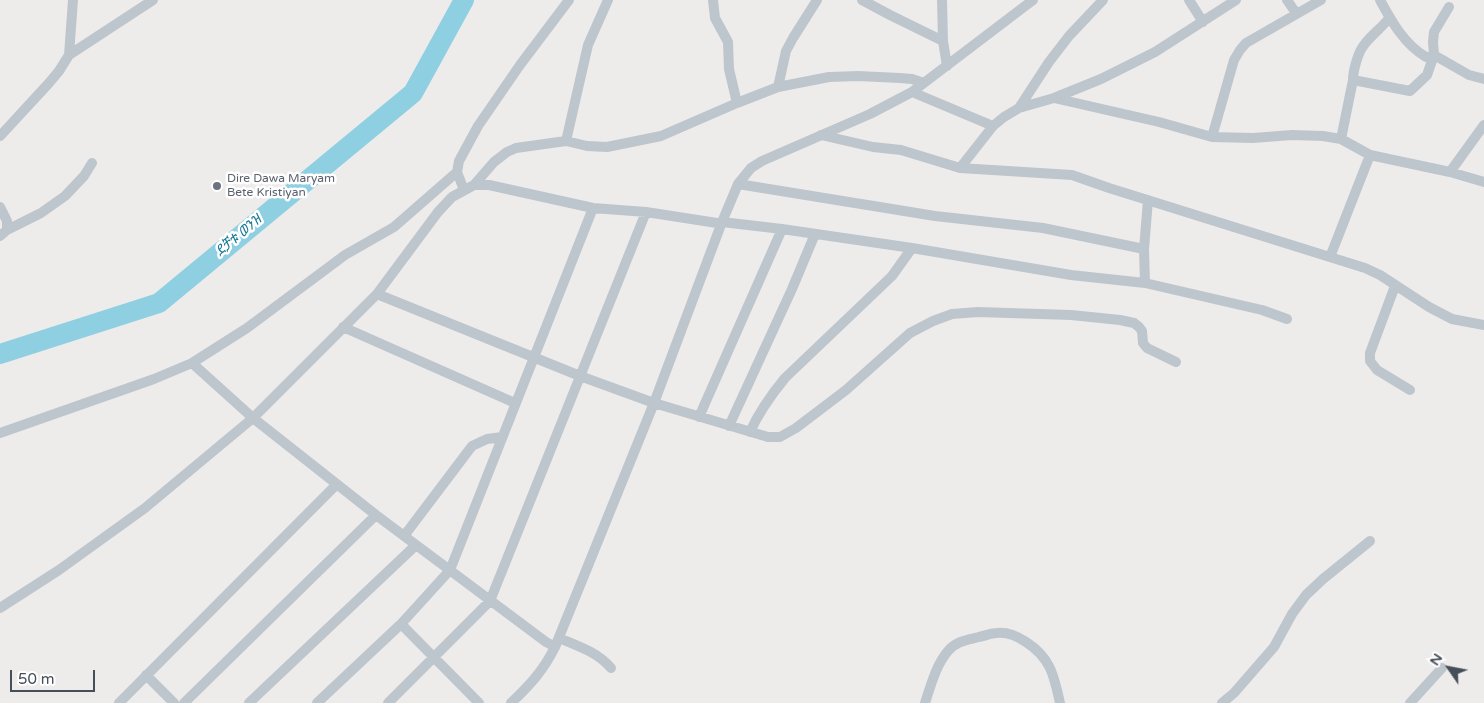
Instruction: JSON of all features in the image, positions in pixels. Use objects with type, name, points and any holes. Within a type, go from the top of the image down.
[{"type":"street","points":[[69,55],[74,0]]},
{"type":"street","points":[[0,136],[49,83],[69,55],[153,0]]},
{"type":"street","points":[[464,190],[457,172],[459,161],[478,126],[520,65],[569,0]]},
{"type":"street","points":[[566,142],[588,45],[608,0]]},
{"type":"street","points":[[713,0],[715,18],[728,42],[729,69],[737,103]]},
{"type":"street","points":[[778,87],[786,51],[817,0]]},
{"type":"street","points":[[862,0],[890,16],[943,41]]},
{"type":"street","points":[[942,0],[943,41],[947,66]]},
{"type":"street","points":[[511,703],[529,686],[545,666],[557,642],[654,403],[738,184],[752,168],[762,161],[870,114],[912,92],[1033,0]]},
{"type":"street","points":[[1019,108],[1049,62],[1069,36],[1103,0]]},
{"type":"street","points":[[1189,0],[1203,22]]},
{"type":"street","points":[[960,168],[993,126],[1004,117],[1019,108],[1054,98],[1101,79],[1156,52],[1236,0]]},
{"type":"street","points":[[1288,0],[1296,13]]},
{"type":"street","points":[[1212,137],[1234,60],[1240,50],[1246,43],[1321,0]]},
{"type":"street","points":[[1380,0],[1402,36],[1418,53],[1426,57],[1434,55],[1469,75],[1484,79]]},
{"type":"street","points":[[1353,80],[1410,91],[1427,75],[1434,55],[1434,32],[1449,7]]},
{"type":"street","points":[[1341,139],[1353,72],[1363,45],[1390,18]]},
{"type":"street","points":[[0,608],[59,570],[145,508],[254,418],[377,294],[438,212],[452,197],[474,185],[494,162],[507,152],[516,148],[566,142],[607,147],[661,136],[778,87],[828,77],[900,78],[924,84]]},
{"type":"street","points":[[912,92],[993,126]]},
{"type":"street","points":[[1054,98],[1159,122],[1212,137],[1253,138],[1292,135],[1323,136],[1341,139],[1370,155],[1450,172],[1484,182]]},
{"type":"street","points":[[1450,172],[1484,125]]},
{"type":"street","points":[[821,135],[873,147],[901,150],[960,168],[1072,175],[1365,268],[1380,275],[1429,307],[1452,319],[1483,327]]},
{"type":"street","points":[[1330,257],[1370,155]]},
{"type":"street","points":[[3,233],[41,213],[65,196],[84,176],[92,163]]},
{"type":"street","points":[[0,433],[154,379],[192,363],[247,328],[345,255],[394,227],[457,172]]},
{"type":"street","points":[[738,184],[935,216],[1043,228],[1144,249]]},
{"type":"street","points":[[474,185],[489,185],[593,208],[646,212],[717,223],[782,228],[1071,275],[1145,283],[1262,310],[1287,319]]},
{"type":"street","points":[[1145,283],[1144,249],[1148,200]]},
{"type":"street","points":[[0,207],[7,221],[3,233]]},
{"type":"street","points":[[317,703],[401,624],[450,570],[593,208]]},
{"type":"street","points":[[388,703],[490,601],[646,212]]},
{"type":"street","points":[[698,417],[782,228]]},
{"type":"street","points":[[729,426],[815,234]]},
{"type":"street","points":[[750,432],[771,396],[785,378],[892,276],[912,248]]},
{"type":"street","points":[[1395,286],[1370,353],[1370,361],[1378,370],[1410,390]]},
{"type":"street","points":[[377,294],[580,376],[654,403],[768,437],[780,437],[788,434],[846,390],[910,333],[952,314],[988,312],[1071,315],[1120,320],[1134,323],[1139,327],[1142,331],[1143,343],[1147,348],[1176,362]]},
{"type":"street","points":[[343,327],[516,403]]},
{"type":"street","points":[[192,363],[254,418],[376,515],[546,642],[557,642],[590,651],[604,660],[611,668]]},
{"type":"street","points":[[404,536],[472,446],[487,439],[502,437]]},
{"type":"street","points":[[119,703],[337,484]]},
{"type":"street","points":[[184,703],[376,515]]},
{"type":"street","points":[[1222,703],[1234,693],[1274,646],[1292,614],[1306,596],[1322,579],[1370,541]]},
{"type":"street","points":[[249,703],[416,545]]},
{"type":"street","points":[[401,624],[479,703]]},
{"type":"street","points":[[925,703],[938,666],[954,644],[998,633],[1014,634],[1042,654],[1047,660],[1054,678],[1060,703]]},
{"type":"street","points":[[1410,703],[1442,668]]},
{"type":"street","points":[[146,674],[174,703]]},
{"type":"waterway","name":"ደቻቱ ወንዝ","points":[[0,354],[159,303],[413,93],[464,0]]},
{"type":"place","name":"Dire Dawa Maryam Bete Kristiyan","points":[[217,186]]}]
